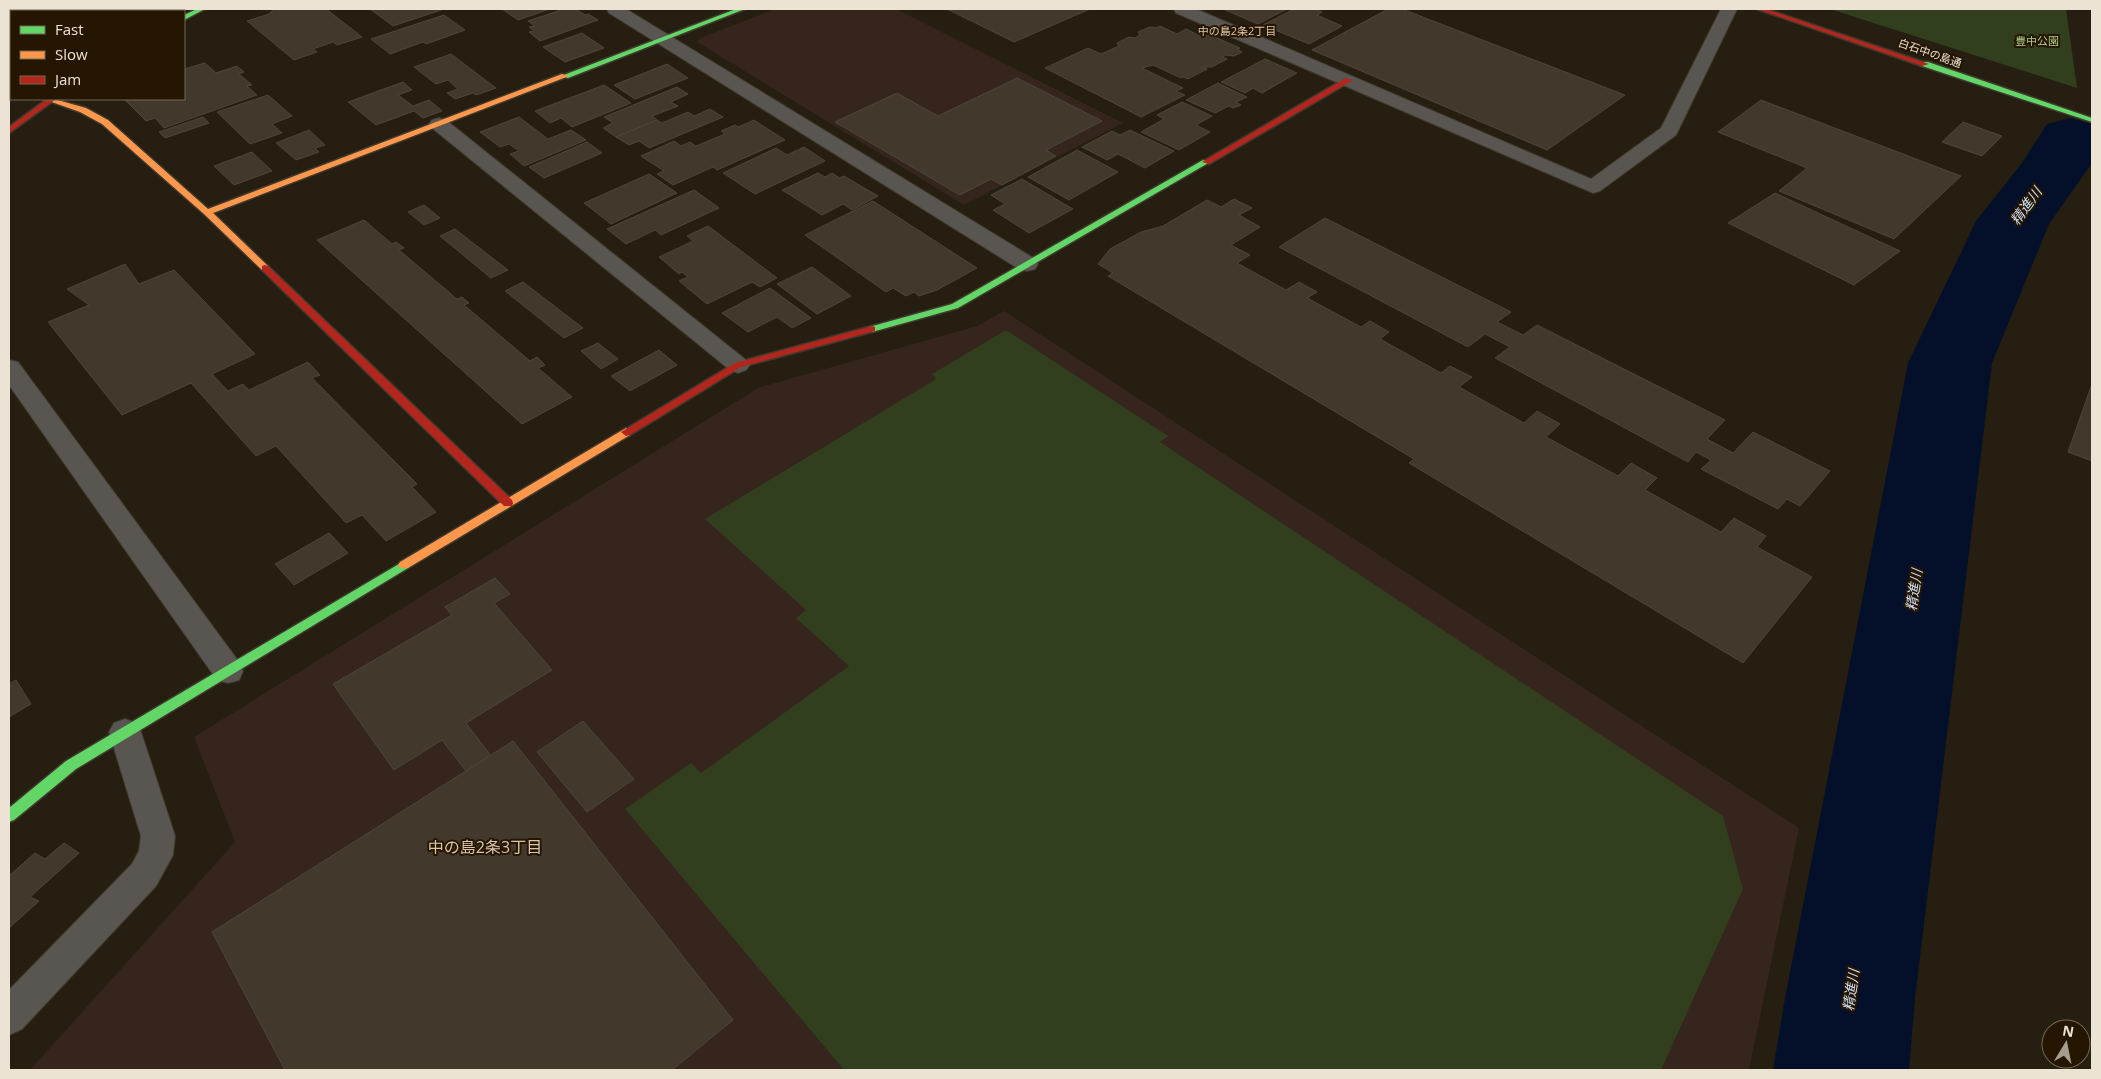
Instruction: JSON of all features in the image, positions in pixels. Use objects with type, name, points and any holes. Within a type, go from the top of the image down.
[{"type":"street","points":[[185,18],[202,9]]},
{"type":"street","points":[[615,9],[1027,264]]},
{"type":"street","points":[[207,212],[742,9]]},
{"type":"street","points":[[1182,9],[1349,80],[1593,188],[1669,131],[1730,9]]},
{"type":"street","name":"白石中の島通","points":[[1760,9],[2092,120]]},
{"type":"street","points":[[9,816],[71,765],[738,364],[955,306],[1349,80]]},
{"type":"street","points":[[9,131],[51,100],[82,110],[105,122],[207,212],[508,503]]},
{"type":"street","points":[[439,124],[738,364]]},
{"type":"street","points":[[9,368],[228,671]]},
{"type":"street","points":[[9,1016],[144,875],[156,855],[158,836],[125,732]]},
{"type":"shaded area","points":[[775,9],[896,9],[1123,123],[964,205],[697,42],[700,38]]},
{"type":"shaded area","points":[[1004,311],[1799,828],[1749,1070],[30,1070],[235,842],[194,737],[758,388],[977,326]]},
{"type":"green space","name":"豊中公園","points":[[1830,9],[2066,9],[2077,88]]},
{"type":"green space","points":[[1006,330],[1168,436],[1160,442],[1723,816],[1743,889],[1661,1070],[844,1070],[625,809],[691,763],[701,773],[849,666],[796,618],[806,610],[705,519],[936,379],[932,374]]},
{"type":"building","points":[[274,9],[326,9],[362,37],[337,45],[333,42],[313,49],[317,52],[294,60],[247,21],[269,14]]},
{"type":"building","points":[[370,9],[444,9],[393,26]]},
{"type":"building","points":[[502,9],[550,9],[518,20]]},
{"type":"building","points":[[564,9],[577,10],[598,20],[540,41],[529,32],[534,31],[529,27],[535,26],[528,21]]},
{"type":"building","points":[[947,9],[1090,9],[1014,42]]},
{"type":"building","points":[[1223,9],[1287,9],[1258,24]]},
{"type":"building","points":[[1294,9],[1313,9],[1322,12],[1317,15],[1342,26],[1309,44],[1263,25]]},
{"type":"building","points":[[1388,9],[1402,9],[1625,95],[1547,150],[1312,50]]},
{"type":"building","points":[[444,15],[465,30],[390,54],[371,39]]},
{"type":"building","points":[[1160,26],[1177,34],[1186,29],[1202,37],[1208,34],[1240,48],[1237,49],[1242,52],[1234,56],[1226,55],[1222,57],[1227,59],[1212,67],[1202,67],[1207,69],[1188,79],[1181,78],[1153,65],[1142,68],[1183,88],[1176,91],[1185,95],[1141,117],[1045,68],[1088,48],[1101,54],[1119,46],[1117,43],[1129,37],[1135,38],[1140,35],[1138,32],[1150,27],[1156,28]]},
{"type":"building","points":[[582,33],[604,48],[565,62],[543,47]]},
{"type":"building","points":[[451,54],[496,88],[476,95],[473,93],[455,99],[447,93],[458,89],[448,80],[436,84],[414,67]]},
{"type":"building","points":[[1265,59],[1297,73],[1262,93],[1253,88],[1245,93],[1221,82]]},
{"type":"building","points":[[205,63],[216,73],[237,66],[244,72],[239,74],[252,85],[247,86],[257,95],[164,128],[155,118],[146,121],[125,100],[185,100],[185,69]]},
{"type":"building","points":[[667,64],[688,78],[635,99],[614,85]]},
{"type":"building","points":[[1017,78],[1102,121],[1046,150],[1056,156],[1002,185],[991,179],[960,195],[835,122],[897,93],[938,116]]},
{"type":"building","points":[[403,82],[412,90],[398,95],[413,106],[429,100],[442,111],[423,118],[414,111],[376,125],[348,102]]},
{"type":"building","points":[[1218,83],[1247,97],[1236,102],[1241,105],[1233,108],[1229,106],[1215,113],[1186,100]]},
{"type":"building","points":[[604,85],[631,103],[572,127],[561,118],[550,123],[535,111]]},
{"type":"building","points":[[677,87],[688,94],[671,102],[678,106],[652,116],[657,120],[616,137],[603,128],[613,123],[604,117]]},
{"type":"building","points":[[268,95],[292,116],[272,124],[282,133],[250,144],[217,112]]},
{"type":"building","points":[[1761,100],[1961,176],[1894,239],[1779,191],[1807,168],[1718,132]]},
{"type":"building","points":[[1182,102],[1212,116],[1196,125],[1210,132],[1179,150],[1141,132],[1164,119],[1157,115]]},
{"type":"building","points":[[710,109],[723,117],[649,148],[639,141],[629,145],[616,137],[657,120],[662,123],[688,112],[694,116]]},
{"type":"building","points":[[203,117],[209,123],[165,138],[159,132]]},
{"type":"building","points":[[519,117],[548,139],[571,130],[586,140],[524,166],[510,154],[519,151],[509,144],[500,147],[480,132]]},
{"type":"building","points":[[754,120],[785,140],[717,170],[713,167],[673,185],[657,174],[664,171],[641,156],[674,141],[681,146],[690,142],[696,146],[725,134],[721,131],[735,125],[738,127]]},
{"type":"building","points":[[1963,122],[2002,136],[1982,156],[1942,142]]},
{"type":"building","points":[[309,130],[325,145],[315,148],[319,152],[296,160],[276,143]]},
{"type":"building","points":[[1130,130],[1174,151],[1145,168],[1118,154],[1107,160],[1082,147],[1112,131],[1120,135]]},
{"type":"building","points":[[587,142],[602,153],[544,178],[529,167]]},
{"type":"building","points":[[804,147],[825,161],[755,194],[723,173],[776,148],[787,155]]},
{"type":"building","points":[[1077,150],[1118,172],[1069,200],[1028,177]]},
{"type":"building","points":[[252,152],[272,171],[234,185],[214,166]]},
{"type":"building","points":[[818,173],[825,177],[832,173],[840,178],[844,176],[878,196],[852,210],[843,204],[822,215],[782,190]]},
{"type":"building","points":[[649,174],[677,193],[611,224],[584,203]]},
{"type":"building","points":[[1022,179],[1073,209],[1029,233],[993,210],[1005,204],[991,195]]},
{"type":"building","points":[[694,190],[719,208],[661,235],[655,230],[626,244],[607,229]]},
{"type":"building","points":[[1775,193],[1900,251],[1854,285],[1728,223]]},
{"type":"building","points":[[1234,199],[1252,208],[1239,215],[1260,227],[1231,245],[1250,255],[1237,263],[1286,290],[1299,282],[1317,292],[1307,298],[1361,327],[1370,321],[1389,332],[1380,339],[1441,373],[1450,366],[1472,377],[1459,387],[1524,423],[1537,411],[1560,424],[1546,437],[1618,476],[1631,463],[1657,478],[1645,490],[1721,532],[1734,518],[1766,536],[1757,547],[1812,577],[1743,663],[1409,463],[1414,459],[1108,276],[1113,273],[1098,264],[1110,249],[1141,232],[1163,226],[1207,200],[1221,207]]},
{"type":"building","points":[[873,201],[977,268],[937,290],[919,296],[914,292],[906,296],[893,288],[886,292],[805,235]]},
{"type":"building","points":[[424,205],[440,218],[424,225],[408,212]]},
{"type":"building","points":[[1325,218],[1511,312],[1497,322],[1523,335],[1537,325],[1725,420],[1707,439],[1733,453],[1753,432],[1830,471],[1800,506],[1787,499],[1778,509],[1701,469],[1711,460],[1696,452],[1688,462],[1495,358],[1510,347],[1485,334],[1468,347],[1279,247]]},
{"type":"building","points":[[364,220],[392,244],[396,242],[404,248],[399,250],[457,299],[462,297],[469,303],[464,305],[530,361],[537,357],[545,365],[538,368],[572,397],[522,424],[317,240]]},
{"type":"building","points":[[708,226],[777,278],[760,287],[752,282],[707,304],[679,281],[688,277],[682,272],[679,274],[659,257],[693,241],[687,236]]},
{"type":"building","points":[[455,229],[508,270],[491,278],[440,236]]},
{"type":"building","points":[[125,264],[139,284],[174,270],[255,354],[212,374],[228,391],[243,384],[249,390],[308,362],[320,375],[312,378],[417,484],[412,487],[436,512],[386,541],[362,515],[346,523],[276,446],[256,456],[191,383],[122,415],[48,322],[89,305],[67,289]]},
{"type":"building","points":[[812,267],[851,296],[817,314],[777,284]]},
{"type":"building","points":[[523,282],[583,328],[564,338],[505,291]]},
{"type":"building","points":[[770,288],[811,318],[792,328],[777,317],[748,332],[722,313]]},
{"type":"building","points":[[598,343],[618,359],[601,369],[581,351]]},
{"type":"building","points":[[659,350],[677,365],[630,391],[611,376]]},
{"type":"building","points":[[2092,384],[2092,461],[2068,452]]},
{"type":"building","points":[[329,533],[348,553],[294,585],[275,564]]},
{"type":"building","points":[[495,578],[510,594],[494,603],[552,670],[466,723],[491,756],[466,771],[442,740],[394,770],[333,684],[452,615],[445,607]]},
{"type":"building","points":[[16,680],[31,704],[9,717],[9,684]]},
{"type":"building","points":[[583,721],[634,779],[587,812],[537,752]]},
{"type":"building","points":[[513,741],[733,1020],[672,1070],[285,1070],[212,932]]},
{"type":"building","points":[[64,843],[79,853],[30,897],[39,901],[9,928],[9,874],[35,853],[45,859]]},
{"type":"waterway","name":"精進川","points":[[1841,1070],[1850,998],[1950,363],[2013,221],[2051,173],[2071,139]]},
{"type":"traffic: fast","points":[[185,18],[202,9]]},
{"type":"traffic: fast","points":[[565,76],[742,9]]},
{"type":"traffic: fast","points":[[1925,64],[2092,120]]},
{"type":"traffic: fast","points":[[872,329],[955,306],[1206,162]]},
{"type":"traffic: fast","points":[[9,816],[71,765],[404,565]]},
{"type":"traffic: slow","points":[[207,212],[565,76]]},
{"type":"traffic: slow","points":[[50,100],[83,110],[105,122],[207,212],[265,268]]},
{"type":"traffic: slow","points":[[404,565],[626,432]]},
{"type":"traffic: jam","points":[[1760,9],[1925,64]]},
{"type":"traffic: jam","points":[[1206,162],[1349,80]]},
{"type":"traffic: jam","points":[[9,131],[51,100]]},
{"type":"traffic: jam","points":[[265,268],[508,503]]},
{"type":"traffic: jam","points":[[626,432],[738,365],[872,329]]},
{"type":"district","name":"中の島2条2丁目","points":[[1237,31]]},
{"type":"district","name":"中の島2条3丁目","points":[[485,847]]}]
